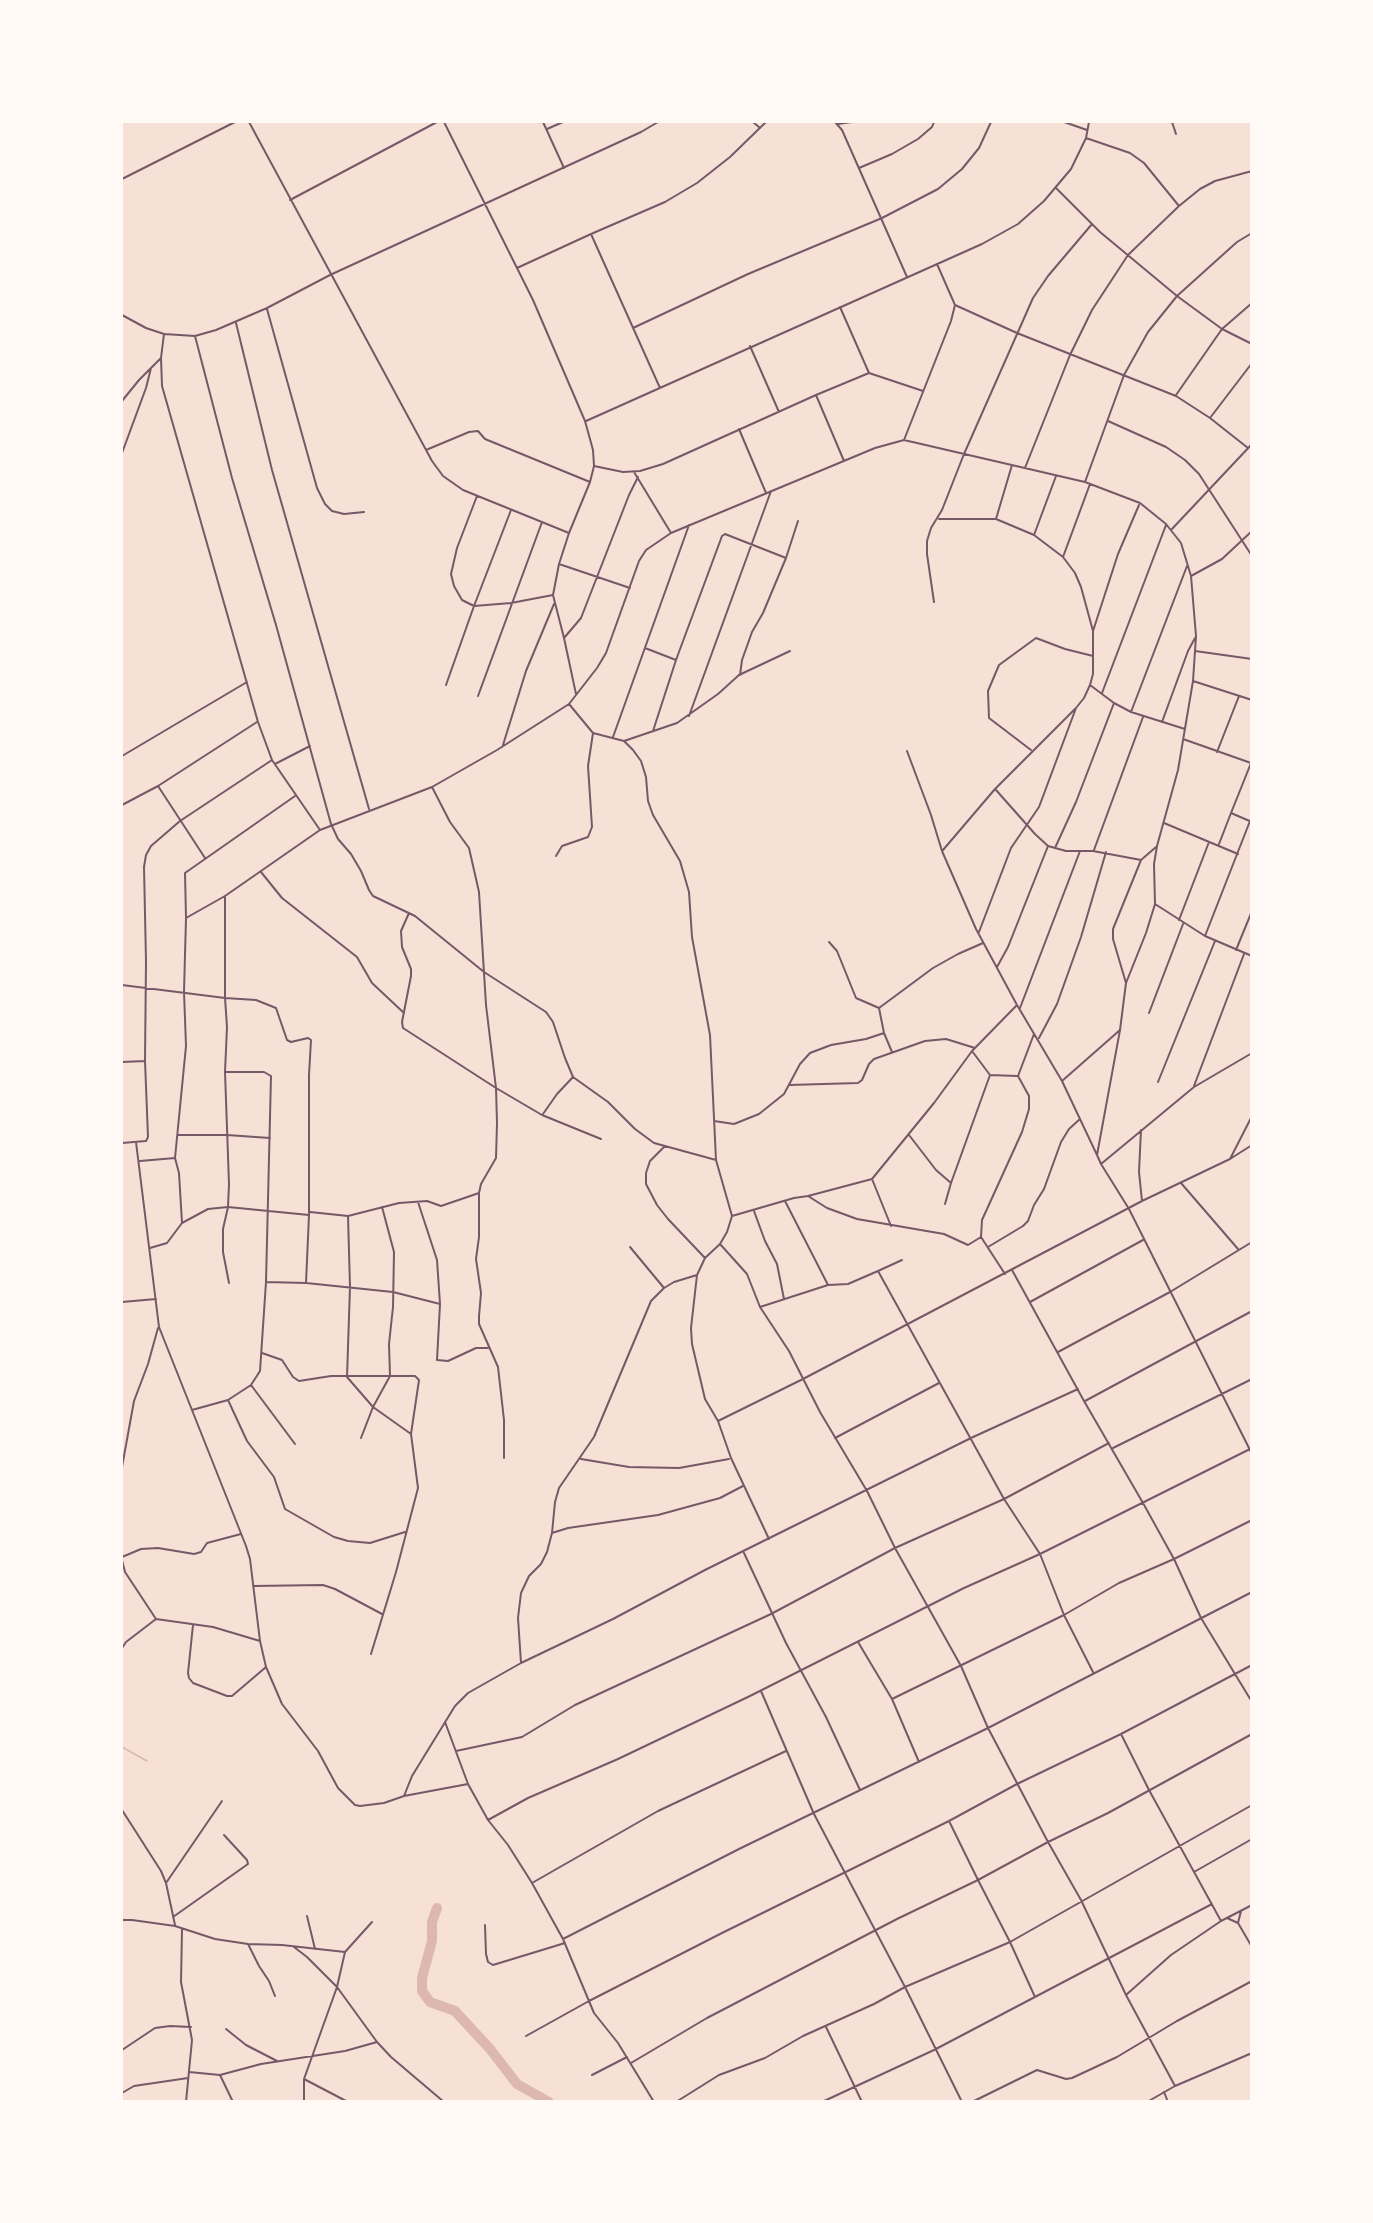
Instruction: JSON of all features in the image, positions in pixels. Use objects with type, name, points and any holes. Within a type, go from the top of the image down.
[{"type":"street","points":[[122,179],[235,122]]},
{"type":"street","points":[[249,122],[330,275],[426,450],[443,476],[452,484],[477,496],[569,533]]},
{"type":"street","points":[[290,200],[437,122]]},
{"type":"street","points":[[444,122],[517,268],[585,422],[593,450],[594,466],[590,482],[569,533],[559,564],[553,595],[576,695]]},
{"type":"street","points":[[543,122],[564,168]]},
{"type":"street","points":[[547,129],[563,122]]},
{"type":"street","points":[[122,315],[164,334],[195,336],[236,322],[330,275],[564,168],[658,122]]},
{"type":"street","points":[[753,122],[760,128]]},
{"type":"street","points":[[517,268],[665,202],[697,183],[730,157],[766,122]]},
{"type":"street","points":[[852,122],[837,123],[907,277]]},
{"type":"street","points":[[858,169],[918,139],[932,128],[934,122]]},
{"type":"street","points":[[633,328],[748,274],[882,218],[938,189],[962,169],[979,148],[991,122]]},
{"type":"street","points":[[1064,122],[1088,130]]},
{"type":"street","points":[[585,422],[750,346],[982,244],[1018,224],[1044,201],[1071,169],[1086,138],[1089,122]]},
{"type":"street","points":[[1172,122],[1176,135]]},
{"type":"street","points":[[1086,138],[1130,153],[1144,163],[1179,206]]},
{"type":"street","points":[[1025,468],[1070,355],[1092,310],[1128,255],[1200,189],[1215,181],[1251,171]]},
{"type":"street","points":[[1056,188],[1092,224],[1177,296],[1222,329],[1251,344]]},
{"type":"street","points":[[934,602],[927,554],[927,541],[931,528],[938,519],[1033,298],[1092,224]]},
{"type":"street","points":[[1085,482],[1124,375],[1134,353],[1148,332],[1177,296],[1237,242],[1251,233]]},
{"type":"street","points":[[591,234],[660,388]]},
{"type":"street","points":[[904,440],[951,321],[955,305],[937,264]]},
{"type":"street","points":[[1176,396],[1222,329],[1251,303]]},
{"type":"street","points":[[955,305],[1070,355],[1176,396],[1210,418],[1248,448]]},
{"type":"street","points":[[840,307],[869,373]]},
{"type":"street","points":[[267,308],[317,488],[325,504],[332,511],[344,514],[364,512]]},
{"type":"street","points":[[236,322],[272,470],[370,810]]},
{"type":"street","points":[[164,334],[161,358],[162,386],[258,722],[274,764],[320,830]]},
{"type":"street","points":[[195,336],[232,478],[331,825],[338,839],[351,854],[373,896],[409,913],[484,972],[546,1012],[553,1022],[564,1058],[573,1077],[608,1102],[635,1129],[654,1143],[716,1160]]},
{"type":"street","points":[[750,346],[778,412]]},
{"type":"street","points":[[122,401],[161,358]]},
{"type":"street","points":[[1210,418],[1251,363]]},
{"type":"street","points":[[122,453],[151,368]]},
{"type":"street","points":[[594,466],[633,472],[663,464],[869,373],[923,391]]},
{"type":"street","points":[[816,395],[844,461]]},
{"type":"street","points":[[1107,420],[1166,447],[1185,460],[1199,474],[1251,556]]},
{"type":"street","points":[[740,429],[766,493]]},
{"type":"street","points":[[426,450],[469,432],[478,431],[485,440],[590,482]]},
{"type":"street","points":[[186,918],[225,896],[320,830],[432,787],[502,747],[569,704],[606,653],[639,561],[646,550],[671,533],[875,448],[904,440],[1085,482],[1140,503],[1171,530],[1180,543],[1191,576],[1196,636],[1193,681],[1178,770],[1154,864],[1155,904],[1126,983],[1120,1030],[1097,1155]]},
{"type":"street","points":[[1171,530],[1251,444]]},
{"type":"street","points":[[996,519],[1012,465]]},
{"type":"street","points":[[633,472],[671,533]]},
{"type":"street","points":[[1034,535],[1057,475]]},
{"type":"street","points":[[564,638],[581,618],[628,495],[638,477]]},
{"type":"street","points":[[1063,557],[1090,484]]},
{"type":"street","points":[[689,716],[771,491]]},
{"type":"street","points":[[477,496],[457,548],[452,574],[454,586],[462,600],[474,606],[511,603],[553,595]]},
{"type":"street","points":[[1093,631],[1118,554],[1140,503]]},
{"type":"street","points":[[446,686],[511,510]]},
{"type":"street","points":[[938,519],[996,519],[1034,535],[1063,557],[1075,573],[1093,631],[1090,685],[1084,698],[1031,750],[942,850]]},
{"type":"street","points":[[740,675],[742,660],[752,632],[763,613],[786,558],[798,521]]},
{"type":"street","points":[[478,696],[542,522]]},
{"type":"street","points":[[1102,693],[1166,524]]},
{"type":"street","points":[[613,738],[689,525]]},
{"type":"street","points":[[1191,576],[1222,559],[1251,531]]},
{"type":"street","points":[[653,731],[720,538],[725,534],[786,558]]},
{"type":"street","points":[[559,564],[630,588]]},
{"type":"street","points":[[1131,712],[1188,564]]},
{"type":"street","points":[[502,747],[526,671],[554,604]]},
{"type":"street","points":[[1162,723],[1188,651],[1196,636]]},
{"type":"street","points":[[1031,750],[989,718],[987,691],[999,665],[1036,638],[1093,656]]},
{"type":"street","points":[[645,648],[676,660]]},
{"type":"street","points":[[569,704],[593,733],[624,741],[677,723],[740,675],[790,651]]},
{"type":"street","points":[[1195,651],[1251,658]]},
{"type":"street","points":[[1193,681],[1251,700]]},
{"type":"street","points":[[122,756],[247,682]]},
{"type":"street","points":[[1090,685],[1114,703],[1131,712],[1185,729]]},
{"type":"street","points":[[1217,752],[1239,696]]},
{"type":"street","points":[[1055,848],[1076,802],[1114,703]]},
{"type":"street","points":[[979,932],[1011,848],[1039,807],[1046,791],[1076,708]]},
{"type":"street","points":[[1093,850],[1143,717]]},
{"type":"street","points":[[122,805],[158,786],[258,722]]},
{"type":"street","points":[[556,856],[562,846],[588,837],[592,827],[588,766],[593,733]]},
{"type":"street","points":[[1183,739],[1251,762],[1218,846]]},
{"type":"street","points":[[624,741],[641,761],[646,777],[648,801],[663,833],[680,861],[688,892],[692,937],[710,1035],[716,1160],[732,1216],[720,1244],[705,1258],[697,1275],[691,1328],[692,1344],[705,1399],[710,1411],[718,1421],[743,1486],[769,1539]]},
{"type":"street","points":[[274,764],[310,746]]},
{"type":"street","points":[[907,751],[942,850],[984,943],[1018,1007],[1062,1081],[1101,1164],[1129,1209],[1251,1454]]},
{"type":"street","points":[[122,1143],[146,1141],[148,1137],[145,1061],[144,867],[146,855],[151,846],[180,821],[272,760]]},
{"type":"street","points":[[158,786],[205,858]]},
{"type":"street","points":[[432,787],[450,822],[469,848],[479,892],[497,1123],[496,1158],[481,1184],[479,1193],[479,1236],[476,1259],[480,1293],[479,1324],[498,1367],[504,1420],[504,1458]]},
{"type":"street","points":[[995,789],[1048,846],[1066,851],[1093,850],[1141,860]]},
{"type":"street","points":[[182,1223],[179,1173],[175,1158],[186,1046],[184,992],[186,918],[183,876],[188,869],[296,796]]},
{"type":"street","points":[[1205,936],[1251,822],[1231,813]]},
{"type":"street","points":[[1164,823],[1238,854]]},
{"type":"street","points":[[1179,921],[1209,842]]},
{"type":"street","points":[[997,967],[1008,947],[1048,846]]},
{"type":"street","points":[[1126,983],[1113,939],[1113,928],[1141,860],[1157,846]]},
{"type":"street","points":[[732,1216],[872,1179],[909,1135],[975,1047],[1018,1007],[1080,851]]},
{"type":"street","points":[[1038,1039],[1057,1004],[1081,937],[1106,852]]},
{"type":"street","points":[[261,872],[282,898],[357,957],[372,983],[405,1013]]},
{"type":"street","points":[[225,896],[228,1207],[223,1229],[223,1252],[229,1283]]},
{"type":"street","points":[[1155,904],[1205,936],[1251,956]]},
{"type":"street","points":[[1236,950],[1251,911]]},
{"type":"street","points":[[409,913],[401,931],[402,947],[411,969],[403,1028],[542,1115],[601,1139]]},
{"type":"street","points":[[1149,1013],[1183,924]]},
{"type":"street","points":[[1158,1082],[1215,941]]},
{"type":"street","points":[[829,942],[837,951],[856,998],[879,1008]]},
{"type":"street","points":[[879,1008],[933,968],[984,943]]},
{"type":"street","points":[[1194,1087],[1244,954]]},
{"type":"street","points":[[122,985],[256,1000],[276,1008],[288,1040],[291,1042],[308,1038],[311,1040],[306,1283]]},
{"type":"street","points":[[879,1008],[884,1033],[892,1052]]},
{"type":"street","points":[[1062,1081],[1120,1030]]},
{"type":"street","points":[[714,1121],[734,1124],[751,1119],[777,1100],[789,1085],[800,1064],[810,1053],[831,1045],[866,1039],[884,1033]]},
{"type":"street","points":[[1018,1076],[1035,1034]]},
{"type":"street","points":[[789,1085],[858,1083],[862,1080],[869,1064],[892,1052],[925,1041],[946,1039],[975,1047]]},
{"type":"street","points":[[972,1051],[990,1074],[1018,1076]]},
{"type":"street","points":[[1101,1164],[1194,1087],[1251,1053]]},
{"type":"street","points":[[122,1062],[145,1061]]},
{"type":"street","points":[[192,1410],[228,1400],[251,1385],[260,1371],[262,1353],[271,1076],[264,1071],[225,1072]]},
{"type":"street","points":[[945,1204],[990,1074]]},
{"type":"street","points":[[1005,1274],[981,1237],[982,1220],[1022,1132],[1029,1109],[1029,1096],[1018,1076]]},
{"type":"street","points":[[542,1115],[573,1077]]},
{"type":"street","points":[[1230,1159],[1251,1116]]},
{"type":"street","points":[[988,1247],[1028,1221],[1034,1204],[1044,1189],[1061,1142],[1069,1129],[1080,1119]]},
{"type":"street","points":[[1141,1130],[1139,1172],[1142,1201]]},
{"type":"street","points":[[178,1135],[270,1138]]},
{"type":"street","points":[[909,1135],[936,1170],[951,1183]]},
{"type":"street","points":[[136,1142],[159,1327],[250,1559],[260,1641],[266,1667],[282,1704],[318,1751],[338,1788],[352,1803],[360,1806],[384,1803],[404,1796],[468,1784]]},
{"type":"street","points":[[718,1421],[803,1379],[1142,1201],[1230,1159],[1251,1145]]},
{"type":"street","points":[[665,1146],[650,1161],[646,1173],[646,1184],[657,1205],[668,1219],[705,1258]]},
{"type":"street","points":[[139,1161],[175,1158]]},
{"type":"street","points":[[872,1179],[891,1226]]},
{"type":"street","points":[[1181,1183],[1238,1249]]},
{"type":"street","points":[[150,1248],[167,1243],[182,1223],[208,1209],[228,1207],[348,1216],[382,1207],[427,1201],[441,1206],[479,1193]]},
{"type":"street","points":[[808,1196],[827,1208],[847,1215],[891,1226],[944,1234],[968,1245],[981,1237]]},
{"type":"street","points":[[785,1201],[828,1285]]},
{"type":"street","points":[[418,1202],[436,1252],[440,1304],[437,1360],[447,1360],[476,1348],[489,1348]]},
{"type":"street","points":[[361,1438],[373,1407],[390,1376],[388,1344],[393,1292],[393,1252],[382,1207]]},
{"type":"street","points":[[754,1211],[765,1241],[777,1264],[784,1299]]},
{"type":"street","points":[[348,1216],[350,1287],[347,1377],[373,1407],[411,1434]]},
{"type":"street","points":[[1030,1302],[1144,1240]]},
{"type":"street","points":[[1058,1352],[1170,1292],[1251,1242]]},
{"type":"street","points":[[720,1244],[747,1274],[759,1307],[789,1351],[835,1439],[867,1491],[895,1548],[962,1666],[988,1728],[1081,1900],[1126,1995],[1175,2086]]},
{"type":"street","points":[[630,1247],[664,1288]]},
{"type":"street","points":[[759,1307],[828,1285],[848,1284],[902,1260]]},
{"type":"street","points":[[1012,1270],[1174,1559],[1201,1618],[1251,1702]]},
{"type":"street","points":[[878,1271],[1004,1499],[1040,1554],[1064,1614],[1093,1673]]},
{"type":"street","points":[[521,1663],[518,1618],[521,1593],[529,1576],[547,1552],[552,1533],[556,1495],[594,1437],[651,1301],[674,1282],[697,1275]]},
{"type":"street","points":[[266,1282],[306,1283],[393,1292],[440,1304]]},
{"type":"street","points":[[122,1302],[156,1299]]},
{"type":"street","points":[[1084,1401],[1251,1311]]},
{"type":"street","points":[[122,1467],[134,1401],[159,1327]]},
{"type":"street","points":[[262,1353],[282,1360],[293,1377],[299,1381],[331,1376],[415,1376],[418,1380],[411,1434],[418,1488],[371,1654]]},
{"type":"street","points":[[1113,1448],[1251,1379]]},
{"type":"street","points":[[835,1439],[939,1383]]},
{"type":"street","points":[[251,1385],[295,1444]]},
{"type":"street","points":[[404,1796],[412,1776],[445,1722],[455,1706],[468,1693],[521,1663],[971,1438],[1078,1389]]},
{"type":"street","points":[[228,1400],[247,1441],[274,1477],[285,1509],[334,1537],[348,1542],[370,1543],[405,1532]]},
{"type":"street","points":[[456,1750],[522,1737],[575,1705],[771,1614],[895,1548],[1004,1499],[1109,1443]]},
{"type":"street","points":[[488,1820],[528,1798],[618,1759],[761,1691],[801,1669],[1040,1554],[1250,1449]]},
{"type":"street","points":[[581,1459],[629,1467],[679,1468],[731,1458]]},
{"type":"street","points":[[552,1533],[568,1528],[658,1515],[720,1498],[743,1486]]},
{"type":"street","points":[[892,1699],[1064,1614],[1119,1583],[1174,1559],[1251,1520]]},
{"type":"street","points":[[156,1619],[125,1572],[122,1558],[141,1550],[158,1548],[194,1554],[201,1552],[207,1543],[241,1534]]},
{"type":"street","points":[[743,1552],[771,1614],[826,1717],[860,1790]]},
{"type":"street","points":[[253,1586],[323,1585],[382,1614]]},
{"type":"street","points":[[485,1925],[486,1954],[488,1962],[493,1965],[564,1941],[739,1850],[988,1728],[1251,1592]]},
{"type":"street","points":[[122,1648],[126,1642],[156,1619],[213,1627],[260,1641]]},
{"type":"street","points":[[193,1625],[188,1673],[193,1683],[232,1696],[266,1667]]},
{"type":"street","points":[[858,1642],[892,1699],[919,1762]]},
{"type":"street","points":[[526,2036],[589,2001],[949,1821],[1017,1784],[1121,1734],[1251,1665]]},
{"type":"street","points":[[761,1691],[814,1814],[905,1987],[934,2050],[962,2102]]},
{"type":"street","points":[[445,1722],[468,1784],[488,1820],[508,1845],[532,1883],[564,1941],[594,2013],[627,2056],[654,2102]]},
{"type":"street","points":[[1121,1734],[1221,1921]]},
{"type":"street","points":[[631,2063],[707,2018],[1108,1813],[1251,1734]]},
{"type":"street","points":[[532,1883],[658,1811],[786,1752]]},
{"type":"street","points":[[166,1883],[222,1801]]},
{"type":"street","points":[[676,2102],[719,2075],[765,2058],[803,2036],[874,2004],[905,1987],[1010,1942],[1251,1805]]},
{"type":"street","points":[[122,1810],[161,1871],[166,1883],[175,1926]]},
{"type":"street","points":[[949,1821],[1035,1997]]},
{"type":"street","points":[[173,1917],[248,1864],[224,1835]]},
{"type":"street","points":[[1194,1872],[1251,1839]]},
{"type":"street","points":[[822,2102],[934,2050],[1212,1904]]},
{"type":"street","points":[[1126,1995],[1172,1955],[1221,1921],[1251,1905]]},
{"type":"street","points":[[1238,1923],[1241,1910]]},
{"type":"street","points":[[307,1916],[315,1949]]},
{"type":"street","points":[[1227,1918],[1238,1923],[1251,1947]]},
{"type":"street","points":[[122,1920],[175,1926],[215,1939],[248,1944],[345,1952]]},
{"type":"street","points":[[304,2102],[304,2079],[337,1988],[345,1952],[372,1923]]},
{"type":"street","points":[[182,1929],[181,1982],[192,2040],[186,2102]]},
{"type":"street","points":[[248,1944],[253,1957],[269,1981],[274,1996]]},
{"type":"street","points":[[293,1947],[307,1957],[337,1988],[377,2043],[444,2102]]},
{"type":"street","points":[[972,2102],[1037,2070],[1066,2079],[1072,2078],[1117,2057],[1251,1981]]},
{"type":"street","points":[[122,2050],[155,2028],[191,2027]]},
{"type":"street","points":[[826,2027],[862,2102]]},
{"type":"street","points":[[226,2029],[246,2045],[277,2061]]},
{"type":"street","points":[[189,2072],[219,2075],[277,2061],[377,2043]]},
{"type":"street","points":[[1147,2102],[1175,2086],[1251,2053]]},
{"type":"street","points":[[592,2075],[627,2056]]},
{"type":"street","points":[[219,2075],[233,2102]]},
{"type":"street","points":[[122,2093],[134,2086],[188,2078]]},
{"type":"street","points":[[304,2079],[348,2102]]},
{"type":"street","points":[[122,2087],[122,2093]]},
{"type":"street","points":[[1164,2092],[1168,2102]]},
{"type":"waterway","points":[[122,1747],[147,1761]]},
{"type":"waterway","points":[[437,1908],[432,1922],[432,1941],[422,1978],[422,1991],[430,2002],[455,2011],[490,2049],[517,2084],[549,2102]]}]
